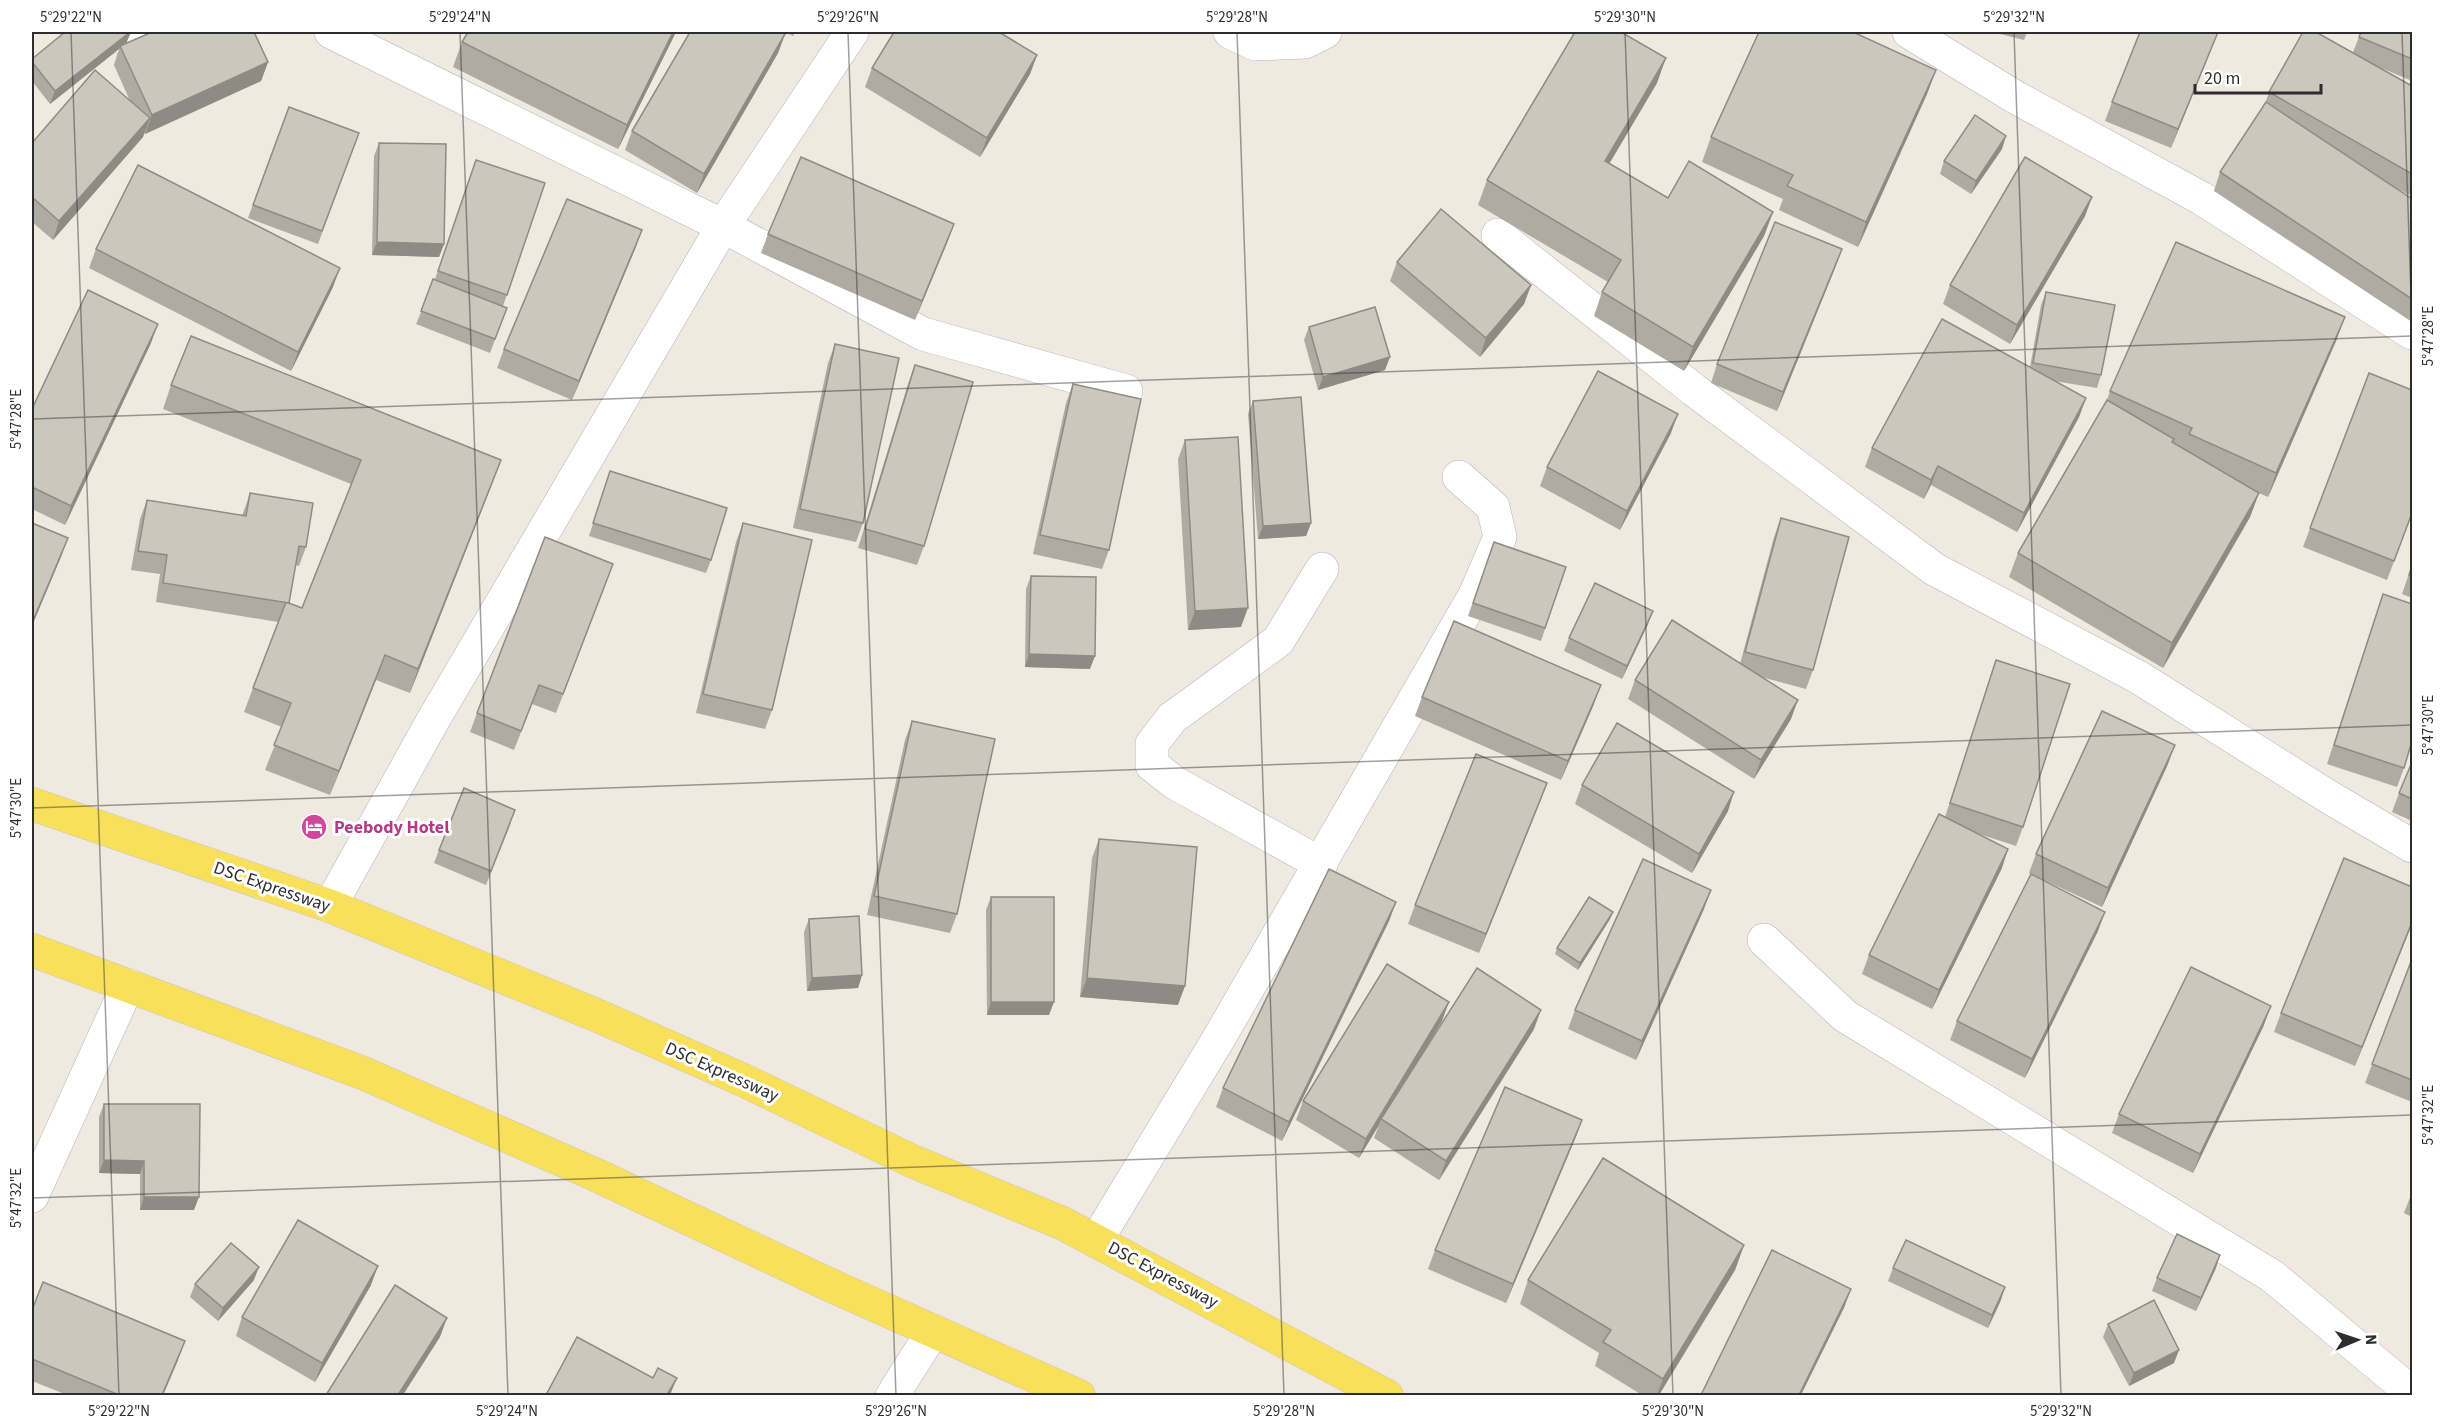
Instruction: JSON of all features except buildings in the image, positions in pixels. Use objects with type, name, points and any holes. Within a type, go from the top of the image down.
[{"type":"main road","name":"DSC Expressway","points":[[32,804],[330,906],[596,1015],[743,1080],[912,1161],[1062,1223],[1387,1395]]},
{"type":"main road","points":[[32,950],[363,1073],[594,1174],[933,1331],[1079,1395]]},
{"type":"street","points":[[331,32],[723,226],[923,334],[1126,391]]},
{"type":"street","points":[[330,906],[432,723],[723,226],[852,32]]},
{"type":"street","points":[[1230,32],[1255,44],[1305,42],[1325,32]]},
{"type":"street","points":[[1909,32],[2015,97],[2200,198],[2412,333]]},
{"type":"street","points":[[1498,235],[1694,390],[1935,569],[2138,677],[2329,797],[2412,846]]},
{"type":"street","points":[[1096,1241],[1321,864],[1475,595],[1500,537],[1493,507],[1459,477]]},
{"type":"street","points":[[1321,864],[1175,783],[1152,765],[1152,744],[1172,718],[1278,641],[1322,569]]},
{"type":"street","points":[[1764,940],[1845,1016],[2272,1275],[2412,1393]]},
{"type":"street","points":[[32,1196],[128,985]]},
{"type":"street","points":[[892,1395],[933,1331]]},
{"type":"place","name":"Peebody Hotel","points":[[314,827]]}]
